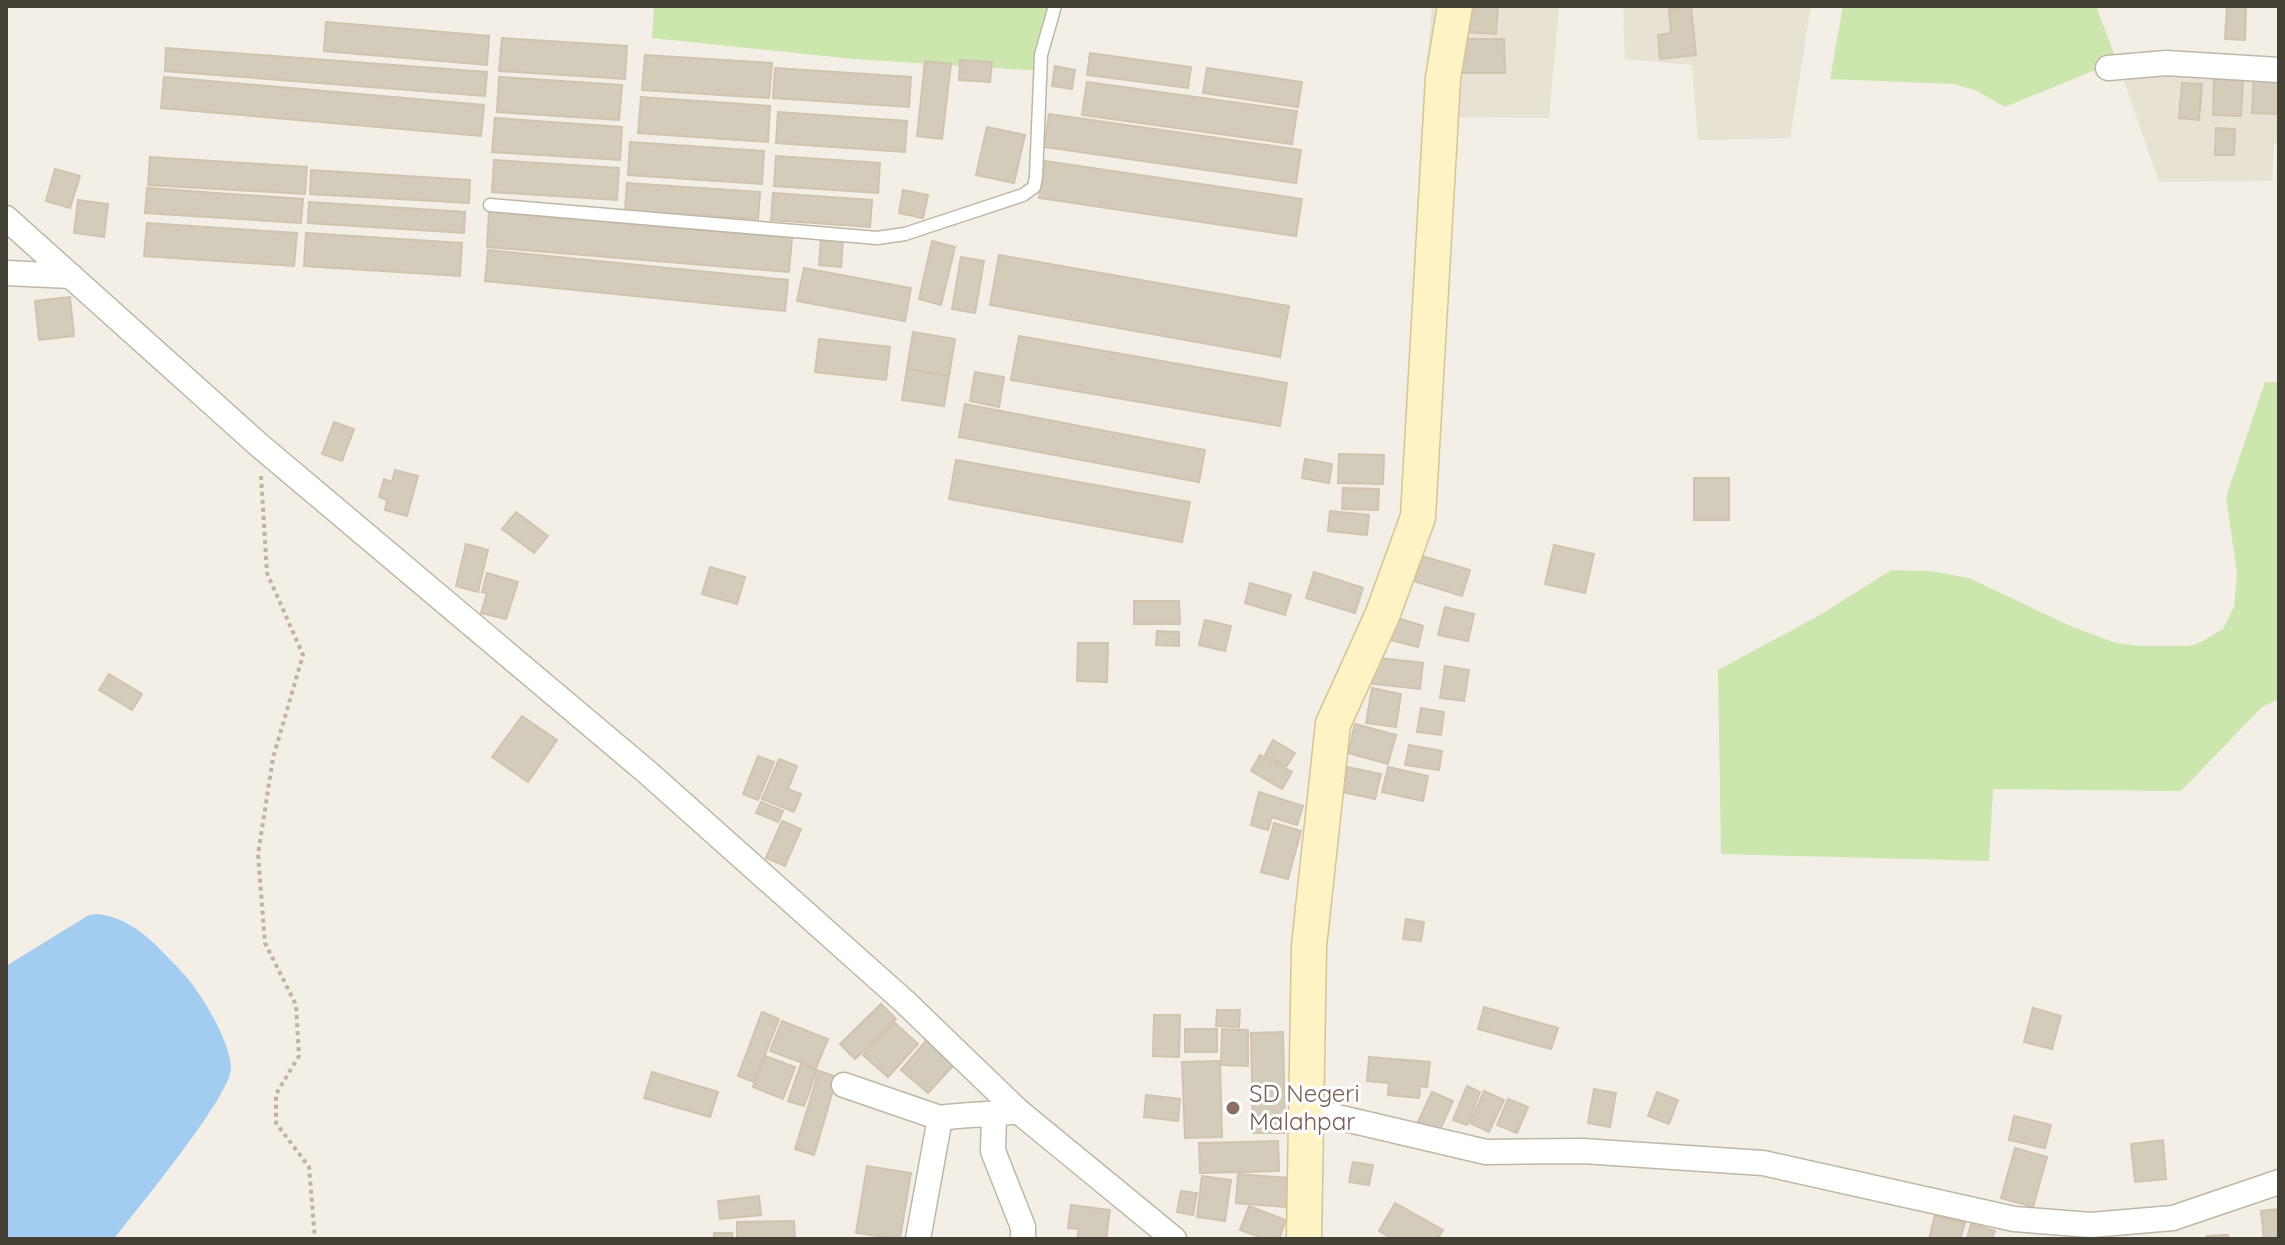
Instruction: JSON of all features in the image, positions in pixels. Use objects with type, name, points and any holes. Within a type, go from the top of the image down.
[{"type":"street","points":[[1304,1239],[1309,946],[1333,724],[1382,616],[1418,517],[1443,78],[1455,6]]},
{"type":"street","points":[[2108,68],[2166,63],[2279,70]]},
{"type":"street","points":[[6,218],[259,445],[616,745],[905,1002],[1006,1113],[1174,1239]]},
{"type":"street","points":[[6,273],[71,276]]},
{"type":"street","points":[[844,1085],[940,1118],[969,1113],[1006,1113]]},
{"type":"street","points":[[1307,1110],[1486,1152],[1583,1151],[1763,1163],[2014,1219],[2091,1225],[2173,1218],[2279,1182]]},
{"type":"street","points":[[1006,1113],[993,1151],[1023,1227],[1023,1239]]},
{"type":"street","points":[[918,1239],[940,1118]]},
{"type":"lane","points":[[490,205],[877,238],[905,234],[1023,195],[1034,187],[1036,177],[1041,55],[1055,6]]},
{"type":"path","points":[[259,445],[267,573],[303,655],[273,758],[258,854],[265,943],[296,1005],[299,1056],[276,1094],[276,1123],[309,1167],[315,1239]]},
{"type":"shaded area","points":[[1432,6],[1559,6],[1549,118],[1422,117]]},
{"type":"shaded area","points":[[1623,6],[1811,6],[1790,138],[1698,140],[1692,65],[1625,59]]},
{"type":"shaded area","points":[[2117,61],[2279,70],[2279,143],[2274,144],[2272,181],[2159,182]]},
{"type":"green space","points":[[654,6],[1060,6],[1042,71],[854,59],[652,38]]},
{"type":"green space","points":[[1843,6],[2096,6],[2117,61],[2005,107],[1975,90],[1953,84],[1830,79]]},
{"type":"green space","points":[[2265,382],[2279,382],[2279,699],[2262,707],[2181,791],[1993,789],[1989,861],[1721,854],[1718,670],[1820,615],[1891,570],[1930,571],[1969,578],[2068,625],[2113,642],[2138,646],[2189,646],[2223,629],[2234,607],[2237,574],[2226,497]]},
{"type":"water","points":[[97,914],[122,921],[144,934],[188,979],[220,1031],[231,1068],[227,1082],[200,1127],[114,1239],[6,1239],[6,966],[89,915]]},
{"type":"building","points":[[1471,6],[1498,6],[1496,34],[1469,32]]},
{"type":"building","points":[[1691,6],[1696,55],[1660,59],[1658,35],[1671,33],[1669,9]]},
{"type":"building","points":[[2227,6],[2246,7],[2245,40],[2225,39]]},
{"type":"building","points":[[326,22],[489,36],[487,65],[324,51]]},
{"type":"building","points":[[502,38],[627,46],[625,79],[499,71]]},
{"type":"building","points":[[1459,39],[1504,39],[1505,73],[1459,73]]},
{"type":"building","points":[[166,48],[487,72],[485,96],[165,71]]},
{"type":"building","points":[[1090,53],[1191,67],[1188,88],[1087,75]]},
{"type":"building","points":[[645,55],[772,63],[769,98],[642,90]]},
{"type":"building","points":[[960,60],[992,62],[990,82],[959,80]]},
{"type":"building","points":[[925,61],[951,64],[942,139],[917,136]]},
{"type":"building","points":[[1055,66],[1075,70],[1072,89],[1052,86]]},
{"type":"building","points":[[775,68],[911,77],[909,107],[773,98]]},
{"type":"building","points":[[1207,68],[1302,82],[1298,107],[1203,93]]},
{"type":"building","points":[[2254,72],[2279,74],[2279,114],[2252,113]]},
{"type":"building","points":[[164,77],[484,105],[481,136],[161,108]]},
{"type":"building","points":[[499,77],[622,85],[619,120],[497,112]]},
{"type":"building","points":[[2214,79],[2243,80],[2241,116],[2213,115]]},
{"type":"building","points":[[1087,82],[1297,111],[1292,144],[1082,115]]},
{"type":"building","points":[[2182,83],[2202,84],[2199,120],[2179,118]]},
{"type":"building","points":[[641,97],[770,106],[768,142],[638,133]]},
{"type":"building","points":[[778,112],[907,121],[905,152],[776,143]]},
{"type":"building","points":[[1049,114],[1301,150],[1296,183],[1044,147]]},
{"type":"building","points":[[495,118],[622,127],[620,160],[492,152]]},
{"type":"building","points":[[987,127],[1025,135],[1014,183],[976,175]]},
{"type":"building","points":[[2216,128],[2235,129],[2234,155],[2215,155]]},
{"type":"building","points":[[630,142],[764,151],[762,184],[628,175]]},
{"type":"building","points":[[776,156],[880,163],[878,193],[774,186]]},
{"type":"building","points":[[150,157],[307,167],[305,194],[148,185]]},
{"type":"building","points":[[494,160],[619,168],[617,200],[492,192]]},
{"type":"building","points":[[1045,161],[1302,199],[1296,236],[1039,198]]},
{"type":"building","points":[[55,169],[80,176],[70,208],[46,201]]},
{"type":"building","points":[[311,170],[470,180],[469,203],[310,194]]},
{"type":"building","points":[[627,183],[760,192],[758,219],[625,211]]},
{"type":"building","points":[[147,188],[303,199],[301,223],[145,213]]},
{"type":"building","points":[[903,190],[928,195],[923,218],[899,213]]},
{"type":"building","points":[[773,193],[872,200],[870,227],[771,220]]},
{"type":"building","points":[[78,200],[108,204],[104,237],[74,233]]},
{"type":"building","points":[[309,202],[465,212],[464,233],[308,223]]},
{"type":"building","points":[[489,212],[792,238],[789,272],[487,247]]},
{"type":"building","points":[[147,223],[297,233],[294,266],[144,256]]},
{"type":"building","points":[[306,233],[462,243],[460,276],[304,266]]},
{"type":"building","points":[[821,238],[843,240],[841,267],[819,265]]},
{"type":"building","points":[[932,241],[955,247],[941,305],[919,299]]},
{"type":"building","points":[[488,250],[788,280],[785,311],[485,281]]},
{"type":"building","points":[[999,255],[1289,306],[1280,357],[990,305]]},
{"type":"building","points":[[961,257],[984,261],[975,313],[952,309]]},
{"type":"building","points":[[804,268],[911,288],[905,321],[797,301]]},
{"type":"building","points":[[70,297],[74,336],[39,340],[35,301]]},
{"type":"building","points":[[913,332],[955,339],[949,376],[907,369]]},
{"type":"building","points":[[1019,336],[1287,383],[1280,426],[1011,380]]},
{"type":"building","points":[[819,339],[890,347],[886,380],[815,372]]},
{"type":"building","points":[[907,369],[949,376],[944,406],[902,400]]},
{"type":"building","points":[[975,372],[1004,377],[999,407],[970,401]]},
{"type":"building","points":[[965,404],[1205,450],[1199,482],[959,437]]},
{"type":"building","points":[[334,422],[354,429],[342,461],[322,454]]},
{"type":"building","points":[[1339,454],[1384,455],[1383,484],[1338,483]]},
{"type":"building","points":[[1305,459],[1332,464],[1329,483],[1302,478]]},
{"type":"building","points":[[956,460],[1190,502],[1182,542],[949,499]]},
{"type":"building","points":[[395,470],[418,476],[407,516],[385,510],[387,500],[379,497],[384,479],[392,482]]},
{"type":"building","points":[[1694,478],[1729,478],[1729,520],[1694,520]]},
{"type":"building","points":[[1343,488],[1379,489],[1378,510],[1342,509]]},
{"type":"building","points":[[1330,511],[1369,515],[1367,535],[1328,531]]},
{"type":"building","points":[[516,512],[548,536],[534,553],[502,529]]},
{"type":"building","points":[[466,544],[488,550],[478,592],[456,586]]},
{"type":"building","points":[[1554,545],[1594,554],[1585,593],[1545,584]]},
{"type":"building","points":[[1422,556],[1470,570],[1462,596],[1414,581]]},
{"type":"building","points":[[710,567],[745,577],[737,604],[702,594]]},
{"type":"building","points":[[1314,572],[1363,588],[1355,613],[1306,598]]},
{"type":"building","points":[[487,573],[518,582],[506,619],[481,613],[487,593],[482,592]]},
{"type":"building","points":[[1250,583],[1291,595],[1285,615],[1245,603]]},
{"type":"building","points":[[1134,601],[1179,601],[1180,624],[1134,624]]},
{"type":"building","points":[[1445,607],[1474,614],[1468,641],[1438,635]]},
{"type":"building","points":[[1397,618],[1423,626],[1418,647],[1391,640]]},
{"type":"building","points":[[1205,620],[1231,626],[1225,651],[1199,645]]},
{"type":"building","points":[[1157,631],[1179,632],[1179,646],[1156,645]]},
{"type":"building","points":[[1078,643],[1108,643],[1107,682],[1077,681]]},
{"type":"building","points":[[1371,657],[1423,663],[1420,689],[1367,683]]},
{"type":"building","points":[[1445,666],[1469,670],[1464,701],[1440,698]]},
{"type":"building","points":[[109,674],[142,694],[132,710],[99,690]]},
{"type":"building","points":[[1372,688],[1401,694],[1396,727],[1366,723]]},
{"type":"building","points":[[1421,708],[1444,712],[1441,735],[1417,732]]},
{"type":"building","points":[[522,716],[557,740],[528,782],[492,757]]},
{"type":"building","points":[[1355,724],[1396,735],[1388,764],[1348,753]]},
{"type":"building","points":[[1273,740],[1295,753],[1286,767],[1265,755]]},
{"type":"building","points":[[1409,745],[1442,751],[1439,770],[1405,765]]},
{"type":"building","points":[[1260,755],[1292,772],[1282,789],[1251,771]]},
{"type":"building","points":[[758,756],[774,762],[758,800],[743,794]]},
{"type":"building","points":[[779,759],[797,766],[788,789],[801,794],[794,812],[762,799]]},
{"type":"building","points":[[1347,767],[1381,774],[1375,799],[1342,792]]},
{"type":"building","points":[[1388,767],[1428,776],[1423,801],[1382,792]]},
{"type":"building","points":[[1259,792],[1303,806],[1297,825],[1272,817],[1268,830],[1251,825]]},
{"type":"building","points":[[761,802],[783,811],[778,822],[756,813]]},
{"type":"building","points":[[782,821],[801,829],[785,866],[766,858]]},
{"type":"building","points":[[1274,823],[1301,831],[1288,879],[1261,872]]},
{"type":"building","points":[[1406,919],[1424,922],[1421,941],[1403,939]]},
{"type":"building","points":[[881,1004],[896,1019],[855,1059],[840,1044]]},
{"type":"building","points":[[1484,1007],[1558,1028],[1551,1049],[1478,1029]]},
{"type":"building","points":[[2033,1008],[2061,1016],[2052,1049],[2024,1042]]},
{"type":"building","points":[[1217,1010],[1240,1010],[1239,1027],[1216,1026]]},
{"type":"building","points":[[762,1012],[779,1019],[754,1082],[738,1076]]},
{"type":"building","points":[[1154,1015],[1180,1015],[1179,1057],[1153,1056]]},
{"type":"building","points":[[782,1021],[828,1039],[816,1068],[770,1051]]},
{"type":"building","points":[[894,1022],[918,1044],[888,1077],[863,1055]]},
{"type":"building","points":[[1185,1029],[1217,1029],[1217,1052],[1185,1052]]},
{"type":"building","points":[[1222,1029],[1248,1030],[1248,1066],[1221,1065]]},
{"type":"building","points":[[1283,1032],[1285,1133],[1253,1133],[1251,1033]]},
{"type":"building","points":[[931,1035],[959,1059],[928,1093],[901,1070]]},
{"type":"building","points":[[765,1056],[795,1067],[783,1099],[753,1087]]},
{"type":"building","points":[[1369,1057],[1430,1062],[1427,1087],[1420,1086],[1419,1098],[1388,1095],[1389,1083],[1367,1081]]},
{"type":"building","points":[[1220,1061],[1222,1137],[1185,1138],[1182,1062]]},
{"type":"building","points":[[801,1064],[817,1070],[804,1106],[788,1101]]},
{"type":"building","points":[[819,1071],[837,1077],[814,1155],[795,1149]]},
{"type":"building","points":[[652,1072],[718,1092],[710,1117],[644,1098]]},
{"type":"building","points":[[1467,1086],[1480,1092],[1467,1125],[1453,1120]]},
{"type":"building","points":[[1594,1089],[1616,1093],[1610,1127],[1588,1123]]},
{"type":"building","points":[[1484,1091],[1504,1100],[1489,1132],[1470,1123]]},
{"type":"building","points":[[1432,1092],[1453,1101],[1439,1132],[1418,1122]]},
{"type":"building","points":[[1657,1092],[1678,1100],[1669,1124],[1648,1116]]},
{"type":"building","points":[[1146,1095],[1180,1099],[1178,1121],[1144,1117]]},
{"type":"building","points":[[1508,1099],[1528,1107],[1517,1133],[1497,1125]]},
{"type":"building","points":[[2014,1116],[2051,1125],[2045,1148],[2009,1140]]},
{"type":"building","points":[[2163,1140],[2166,1179],[2135,1182],[2131,1144]]},
{"type":"building","points":[[1278,1141],[1279,1171],[1200,1173],[1199,1143]]},
{"type":"building","points":[[2015,1148],[2047,1157],[2033,1207],[2001,1198]]},
{"type":"building","points":[[1353,1162],[1373,1165],[1369,1185],[1349,1182]]},
{"type":"building","points":[[867,1166],[911,1173],[900,1239],[856,1233]]},
{"type":"building","points":[[1238,1174],[1289,1178],[1286,1207],[1236,1203]]},
{"type":"building","points":[[1202,1176],[1231,1180],[1225,1221],[1197,1217]]},
{"type":"building","points":[[1181,1191],[1197,1193],[1193,1215],[1177,1212]]},
{"type":"building","points":[[759,1196],[761,1215],[720,1219],[718,1201]]},
{"type":"building","points":[[1395,1203],[1443,1230],[1437,1239],[1392,1239],[1379,1231]]},
{"type":"building","points":[[1071,1205],[1110,1210],[1106,1239],[1077,1239],[1079,1229],[1068,1228]]},
{"type":"building","points":[[1249,1206],[1286,1220],[1279,1239],[1265,1239],[1240,1230]]},
{"type":"building","points":[[2279,1209],[2279,1239],[2264,1239],[2261,1211]]},
{"type":"building","points":[[1935,1215],[1965,1223],[1960,1239],[1929,1239]]},
{"type":"building","points":[[794,1221],[795,1239],[737,1239],[737,1222]]},
{"type":"building","points":[[1971,1224],[1995,1231],[1992,1239],[1967,1239]]},
{"type":"building","points":[[714,1233],[732,1233],[732,1239],[714,1239]]},
{"type":"building","points":[[2228,1235],[2229,1239],[2208,1239],[2207,1236]]},
{"type":"place","name":"SD Negeri Malahpar","points":[[1233,1108]]}]
